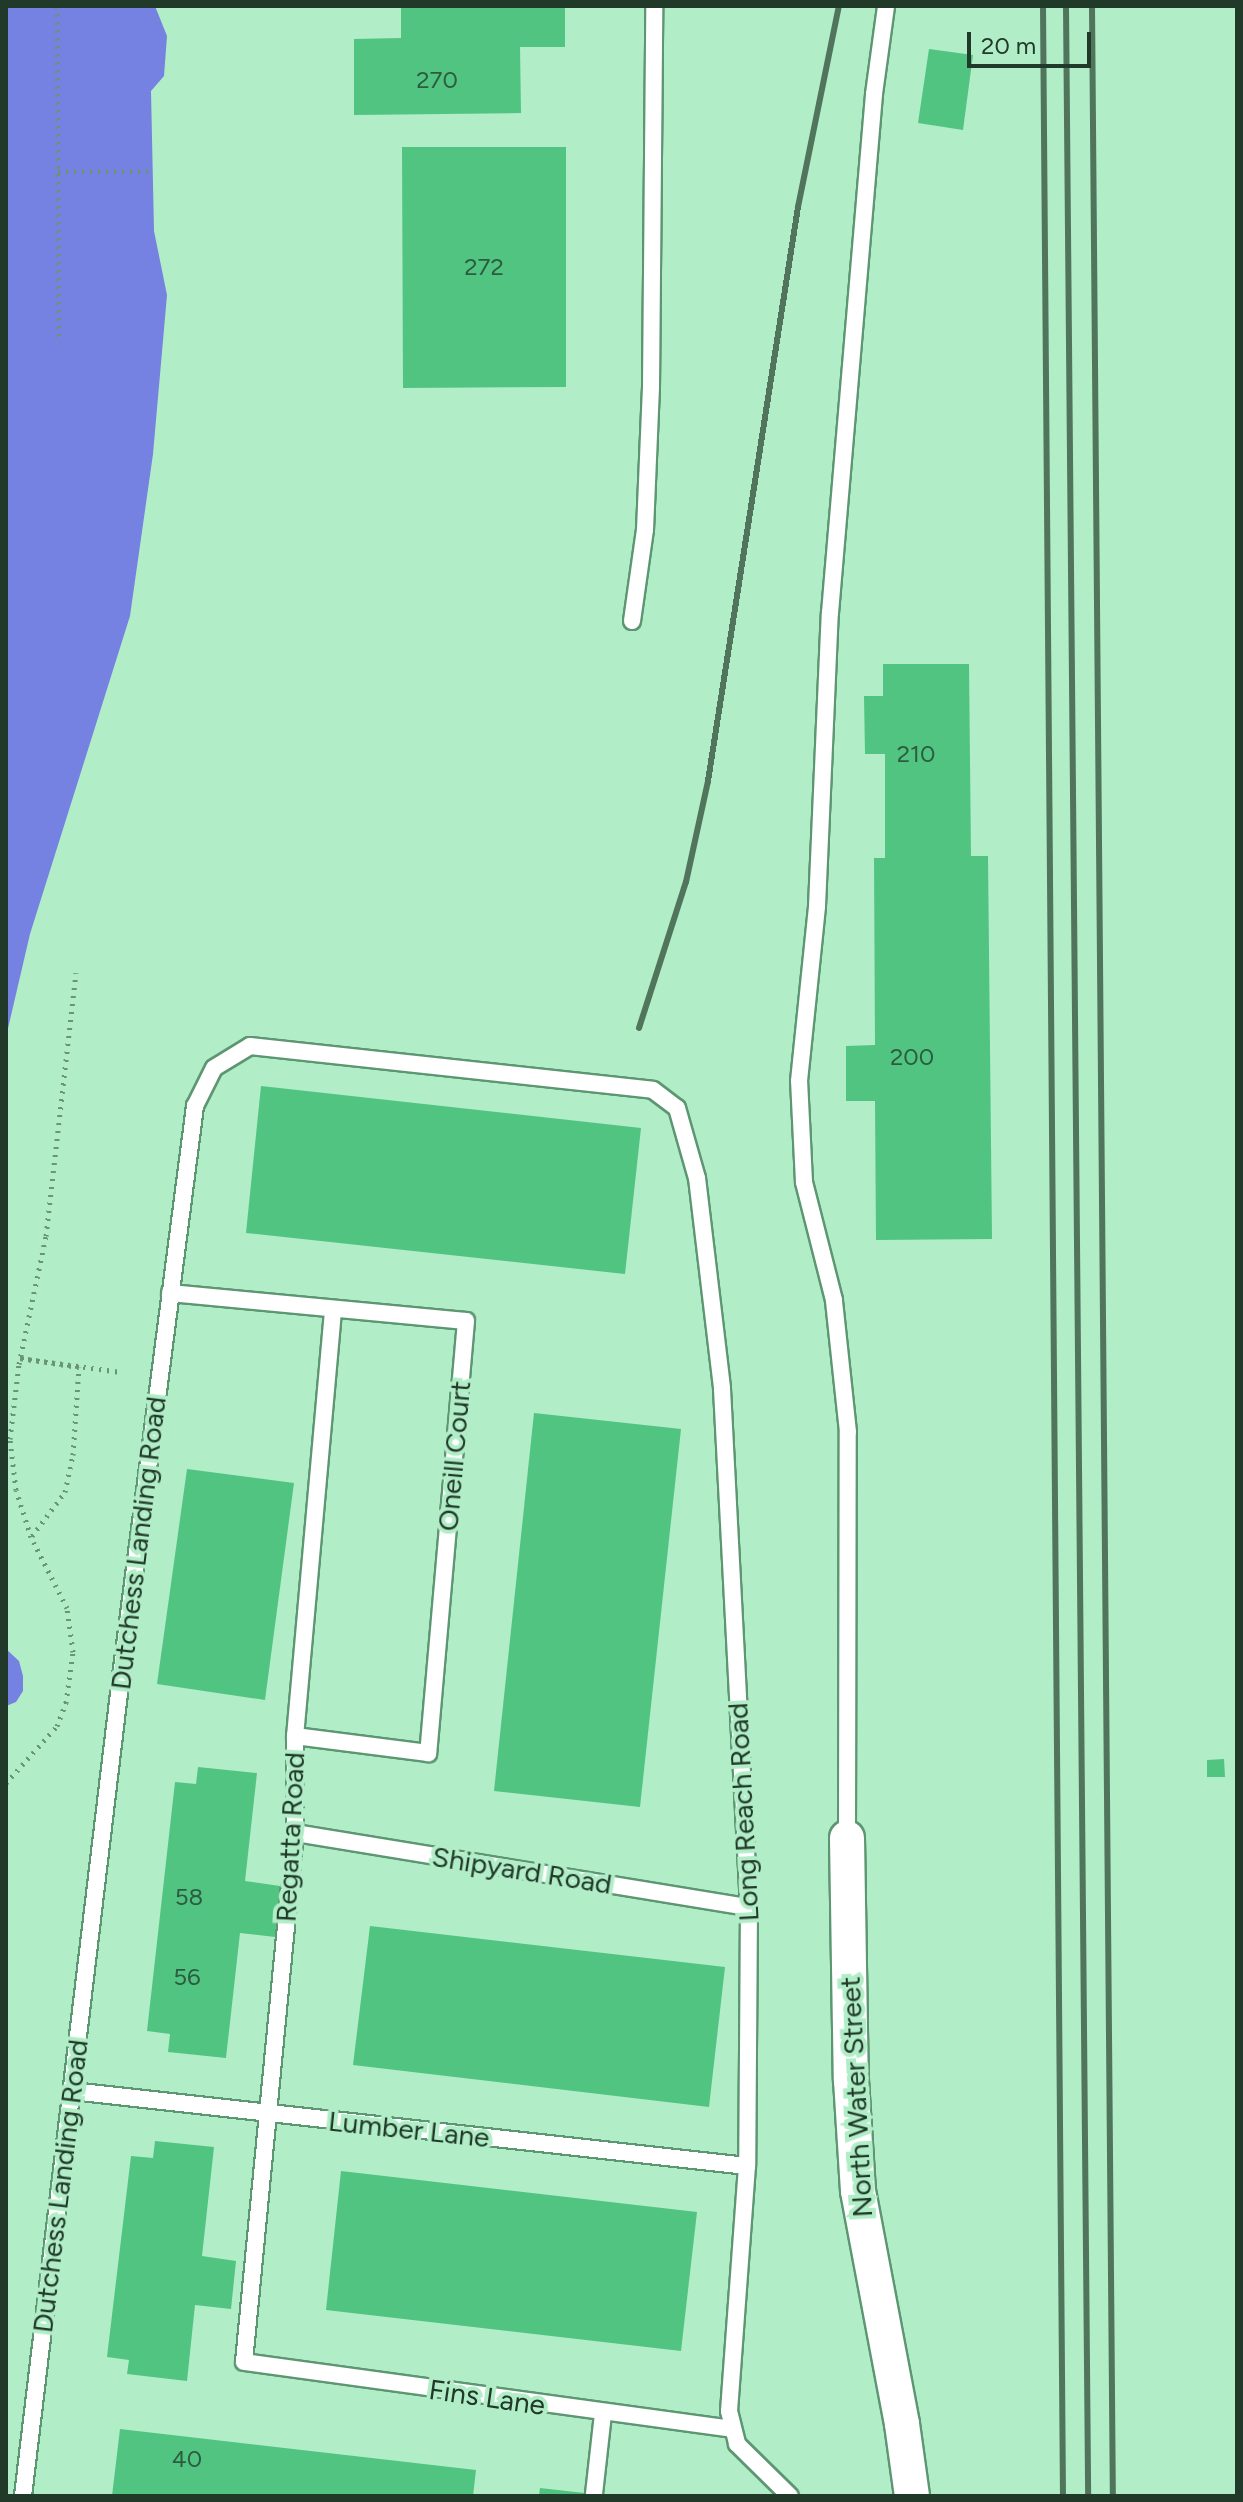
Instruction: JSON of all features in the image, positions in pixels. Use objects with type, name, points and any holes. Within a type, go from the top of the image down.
[{"type":"street","name":"North Water Street","points":[[847,1838],[851,2080],[857,2178],[864,2238],[902,2424],[912,2496]]},
{"type":"lane","points":[[632,621],[645,530],[651,387],[654,6]]},
{"type":"lane","points":[[847,1838],[848,1432],[834,1300],[804,1182],[799,1081],[817,906],[831,597],[874,94],[886,6]]},
{"type":"lane","name":"Dutchess Landing Road","points":[[23,2496],[195,1106],[214,1068],[250,1046],[653,1090],[677,1108]]},
{"type":"lane","name":"Long Reach Road","points":[[677,1108],[697,1178],[722,1389],[749,1907],[747,2166],[729,2396],[731,2429]]},
{"type":"lane","name":"Oneill Court","points":[[170,1293],[333,1311],[466,1321],[428,1753],[295,1736]]},
{"type":"lane","name":"Regatta Road","points":[[244,2362],[295,1833],[295,1736],[333,1311]]},
{"type":"lane","name":"Shipyard Road","points":[[295,1833],[749,1907]]},
{"type":"lane","name":"Lumber Lane","points":[[72,2091],[747,2166]]},
{"type":"lane","name":"Fins Lane","points":[[244,2362],[603,2414],[731,2429]]},
{"type":"lane","points":[[594,2494],[603,2414]]},
{"type":"lane","points":[[731,2429],[750,2459],[790,2496]]},
{"type":"path","points":[[57,6],[59,342]]},
{"type":"path","points":[[58,171],[153,171]]},
{"type":"path","points":[[6,1783],[57,1726],[66,1703],[73,1652],[67,1608],[31,1537],[11,1466],[12,1414],[20,1358],[46,1236],[76,973]]},
{"type":"path","points":[[20,1358],[121,1372]]},
{"type":"path","points":[[20,1358],[79,1367],[73,1455],[65,1492],[31,1537]]},
{"type":"water","points":[[6,6],[155,6],[167,36],[164,76],[151,91],[154,231],[167,295],[153,454],[130,616],[30,934],[6,1037]]},
{"type":"water","points":[[6,1649],[19,1661],[23,1691],[16,1702],[6,1706]]},
{"type":"building","points":[[401,6],[565,6],[565,47],[520,47],[521,113],[354,115],[354,39],[401,38]]},
{"type":"building","points":[[929,49],[973,55],[963,130],[918,123]]},
{"type":"building","points":[[402,147],[566,147],[566,387],[403,388]]},
{"type":"building","points":[[883,664],[969,664],[971,856],[988,856],[992,1239],[876,1240],[875,1101],[846,1101],[846,1046],[875,1045],[874,858],[885,858],[885,754],[865,754],[864,696],[883,696]]},
{"type":"building","points":[[261,1086],[641,1128],[625,1274],[246,1233]]},
{"type":"building","points":[[534,1413],[681,1429],[640,1807],[494,1791]]},
{"type":"building","points":[[187,1469],[294,1483],[265,1700],[157,1684]]},
{"type":"building","points":[[1224,1759],[1225,1777],[1207,1777],[1207,1760]]},
{"type":"building","points":[[198,1767],[257,1773],[245,1881],[280,1886],[275,1937],[240,1933],[226,2058],[168,2052],[170,2034],[147,2031],[175,1782],[196,1784]]},
{"type":"building","points":[[370,1926],[725,1967],[709,2107],[353,2065]]},
{"type":"building","points":[[155,2141],[214,2147],[202,2256],[236,2261],[231,2309],[195,2305],[187,2381],[127,2374],[129,2360],[107,2357],[131,2156],[153,2158]]},
{"type":"building","points":[[341,2171],[697,2212],[681,2351],[326,2310]]},
{"type":"building","points":[[120,2429],[476,2470],[473,2496],[112,2496]]},
{"type":"building","points":[[540,2488],[593,2494],[593,2496],[539,2496]]},
{"type":"railway","points":[[639,1028],[686,882],[708,781],[798,207],[839,6]]},
{"type":"railway","points":[[1043,6],[1063,2496]]},
{"type":"railway","points":[[1066,6],[1088,2496]]},
{"type":"railway","points":[[1092,6],[1113,2496]]}]
